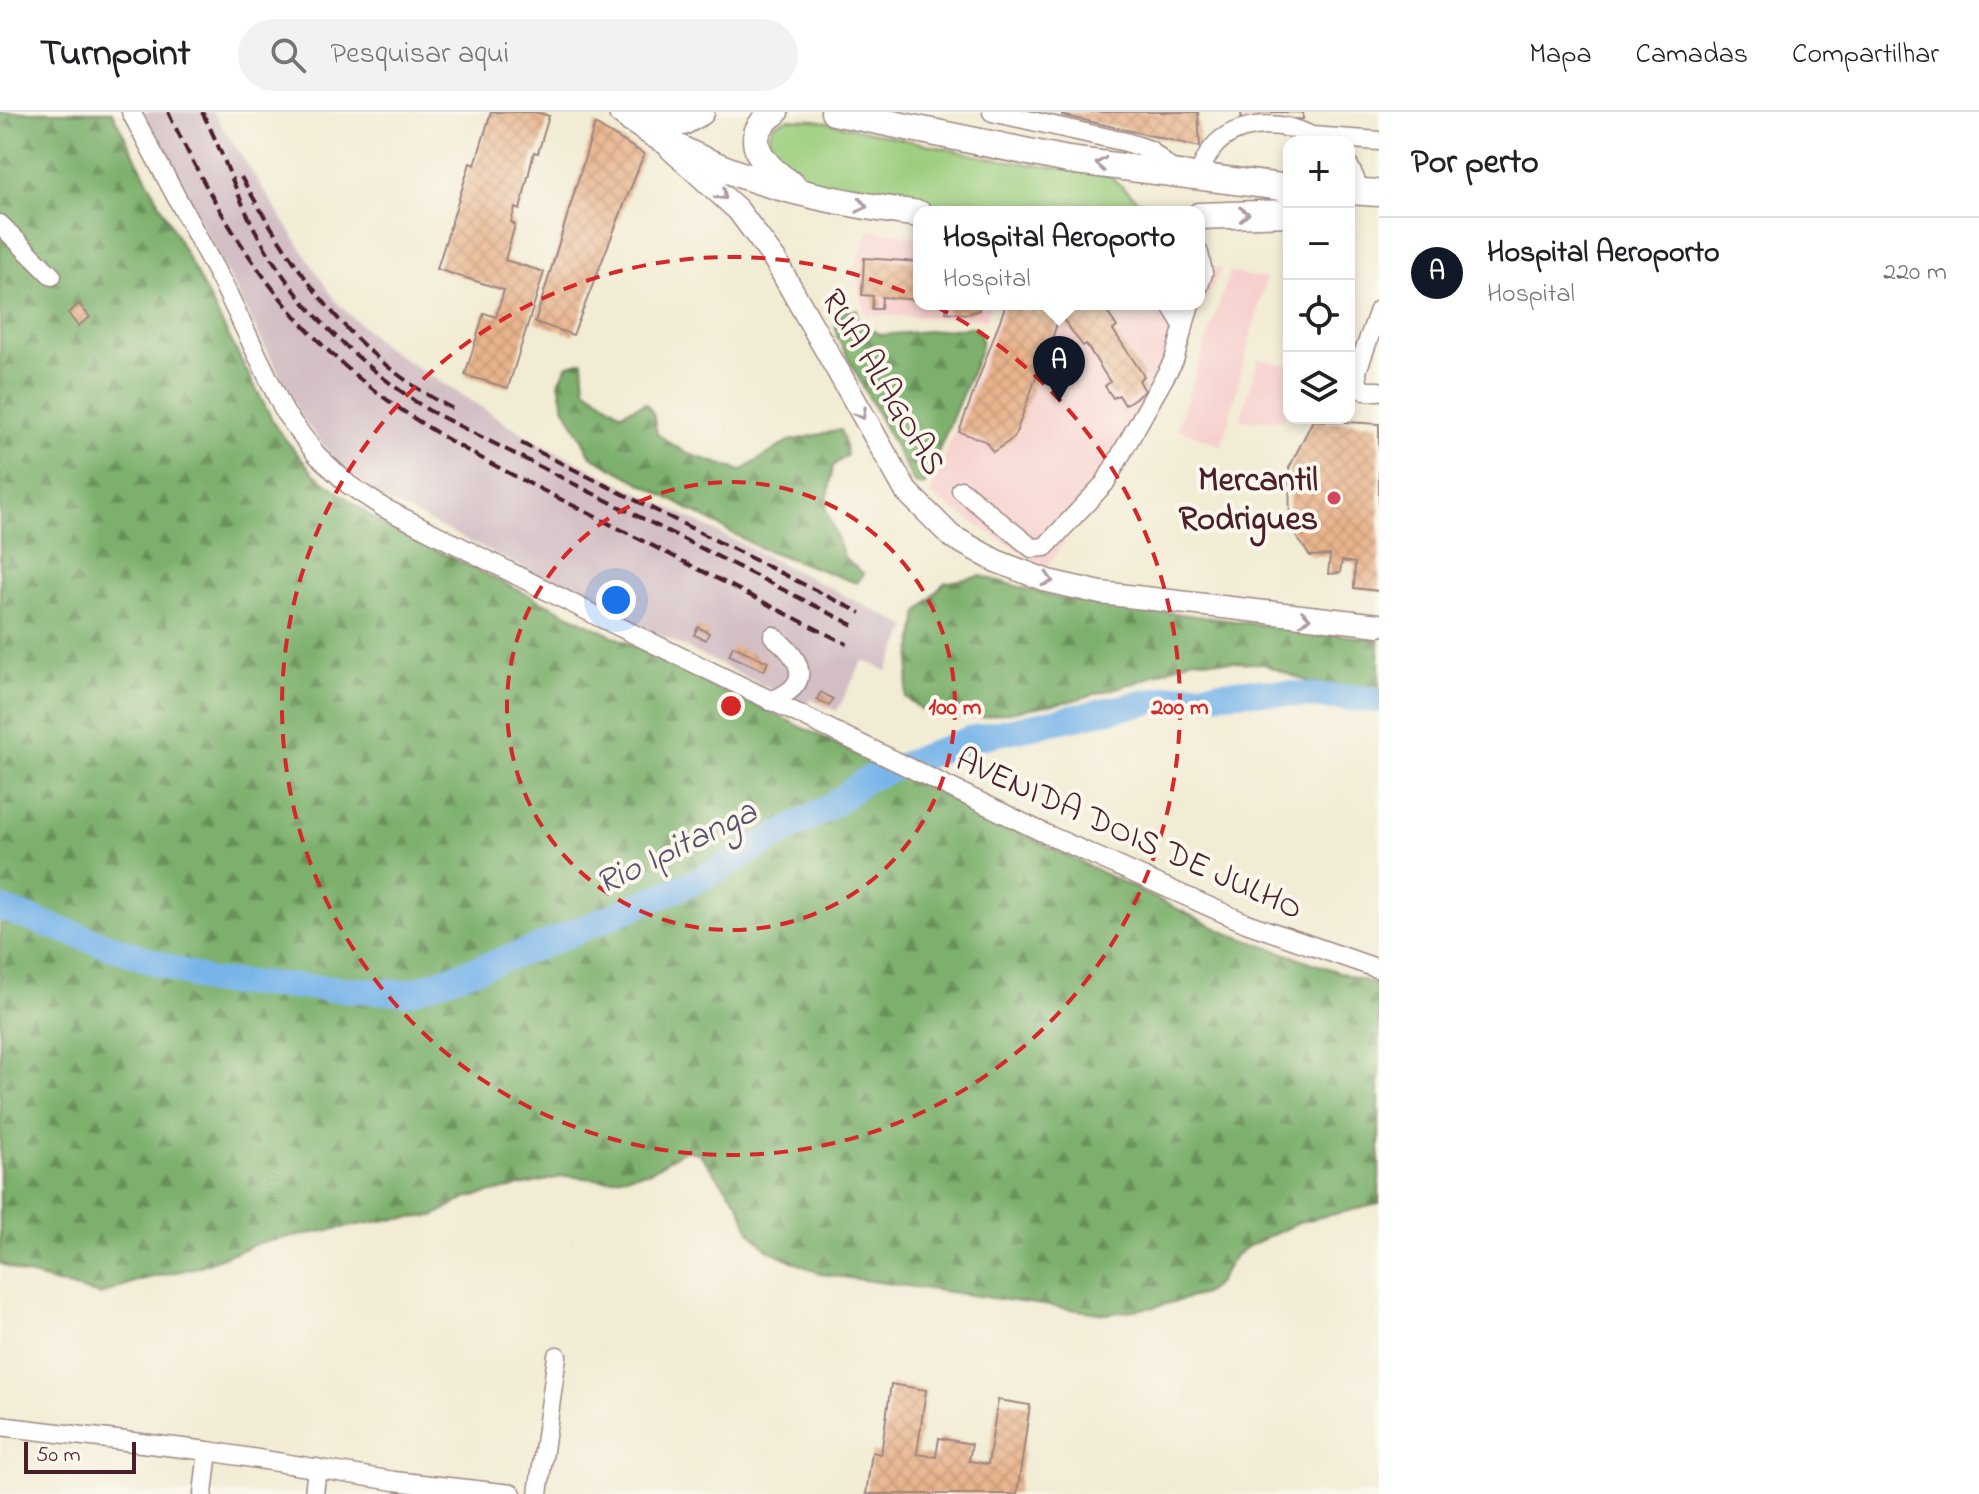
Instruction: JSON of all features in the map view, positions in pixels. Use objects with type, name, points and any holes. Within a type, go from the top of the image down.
[{"type":"highway","points":[[627,116],[683,122],[701,112]]},
{"type":"highway","points":[[775,112],[765,119],[756,135],[756,149],[765,164],[805,192]]},
{"type":"highway","points":[[834,112],[1068,160],[1283,187]]},
{"type":"highway","points":[[627,116],[664,143],[749,178],[859,206],[913,213]]},
{"type":"highway","points":[[1205,216],[1283,213]]},
{"type":"main road","name":"RUA ALAGOAS","points":[[664,143],[738,210],[775,260],[906,491],[951,536],[996,561],[1048,581],[1101,593],[1379,625]]},
{"type":"street","name":"AVENIDA DOIS DE JULHO","points":[[131,112],[220,278],[285,413],[316,454],[349,485],[444,539],[852,742],[1218,911],[1379,969]]},
{"type":"street","points":[[992,112],[1052,118],[1150,150],[1186,175],[1212,148],[1243,128],[1278,126],[1307,136]]},
{"type":"street","points":[[1355,140],[1379,141]]},
{"type":"street","points":[[1355,180],[1363,199]]},
{"type":"street","points":[[0,224],[52,276]]},
{"type":"street","points":[[1174,310],[1184,327]]},
{"type":"street","points":[[961,490],[1032,548],[1045,547],[1105,483],[1174,360],[1188,310]]},
{"type":"street","points":[[1379,310],[1357,371],[1358,385],[1365,391],[1379,391]]},
{"type":"street","points":[[770,701],[788,695],[797,686],[801,675],[796,659],[773,636]]},
{"type":"street","points":[[538,1494],[557,1356]]},
{"type":"street","points":[[0,1426],[208,1451],[317,1468],[393,1488],[512,1494]]},
{"type":"street","points":[[203,1494],[208,1451]]},
{"type":"street","points":[[314,1494],[317,1468]]},
{"type":"shaded area","points":[[143,112],[213,112],[336,302],[383,346],[537,442],[908,627],[887,671],[863,660],[837,711],[811,699],[807,707],[377,496],[338,463],[303,420]]},
{"type":"shaded area","points":[[870,230],[913,236],[913,310],[989,310],[987,319],[866,315],[854,268]]},
{"type":"shaded area","points":[[1205,267],[1222,268],[1205,300]]},
{"type":"shaded area","points":[[1230,272],[1266,279],[1222,446],[1177,428]]},
{"type":"shaded area","points":[[1002,310],[1200,310],[1121,461],[1046,568],[930,495]]},
{"type":"shaded area","points":[[1258,359],[1283,364],[1283,419],[1240,421]]},
{"type":"green space","points":[[0,112],[112,112],[277,429],[313,473],[380,523],[1227,933],[1379,986],[1379,1204],[1299,1222],[1247,1247],[1234,1257],[1216,1285],[1204,1294],[1154,1307],[1106,1314],[821,1274],[768,1250],[750,1232],[739,1204],[699,1153],[685,1150],[651,1171],[605,1180],[566,1176],[466,1198],[434,1216],[386,1220],[258,1243],[195,1268],[139,1280],[100,1295],[21,1273],[0,1263]]},
{"type":"green space","points":[[788,119],[816,120],[989,158],[1110,176],[1143,206],[924,206],[794,177],[765,152],[773,124]]},
{"type":"green space","points":[[857,310],[857,323],[881,335],[974,327],[980,335],[976,361],[924,486],[914,483],[837,337],[835,319],[843,311]]},
{"type":"green space","points":[[583,361],[585,388],[621,413],[645,403],[653,413],[657,434],[686,453],[741,471],[789,441],[841,430],[847,455],[833,466],[826,509],[845,559],[864,574],[857,583],[758,547],[591,456],[564,406],[559,382],[568,365]]},
{"type":"green space","points":[[981,576],[1058,598],[1379,640],[1379,689],[1309,682],[1263,664],[1193,659],[1137,682],[1070,701],[982,717],[929,715],[905,697],[918,613],[944,583]]},
{"type":"building","points":[[491,112],[536,112],[549,116],[538,153],[534,152],[520,210],[515,208],[511,222],[515,225],[505,260],[544,272],[508,388],[465,375],[484,313],[496,317],[504,290],[437,269],[470,163],[475,165]]},
{"type":"building","points":[[1063,112],[1198,112],[1200,147],[1062,115]]},
{"type":"building","points":[[1241,112],[1303,112],[1303,119],[1242,121]]},
{"type":"building","points":[[595,124],[644,154],[573,335],[535,322]]},
{"type":"building","points":[[864,258],[913,262],[913,300],[882,297],[881,309],[872,309],[873,296],[862,295]]},
{"type":"building","points":[[79,304],[90,317],[78,326],[68,313]]},
{"type":"building","points":[[946,310],[979,310],[967,314]]},
{"type":"building","points":[[1004,310],[1056,310],[1058,320],[1044,366],[1041,364],[1014,438],[993,452],[985,441],[959,432]]},
{"type":"building","points":[[1056,310],[1106,310],[1117,327],[1113,330],[1144,376],[1139,380],[1145,391],[1125,405],[1119,395],[1113,398],[1105,386],[1110,382],[1086,344],[1083,346]]},
{"type":"building","name":"Mercantil Rodrigues","points":[[1311,424],[1379,424],[1379,591],[1354,588],[1355,563],[1342,561],[1340,573],[1328,574],[1330,555],[1310,556],[1290,528],[1289,468]]},
{"type":"building","points":[[698,627],[709,633],[706,640],[694,635]]},
{"type":"building","points":[[733,646],[768,662],[764,671],[729,655]]},
{"type":"building","points":[[821,692],[833,699],[829,706],[817,699]]},
{"type":"building","points":[[891,1384],[926,1390],[917,1454],[936,1457],[939,1438],[972,1444],[969,1461],[988,1464],[998,1400],[1030,1405],[1017,1494],[866,1494],[872,1452],[881,1454]]},
{"type":"waterway","name":"Rio Ipitanga","points":[[0,908],[209,981],[407,993],[536,948],[703,878],[834,804],[865,780],[969,739],[1173,697],[1247,691],[1379,700]]},
{"type":"railway","points":[[168,112],[213,199],[267,281],[309,331],[372,388],[442,436],[516,477],[847,644]]},
{"type":"railway","points":[[202,112],[245,210],[286,280],[328,329],[376,372],[428,410],[855,626]]},
{"type":"railway","points":[[241,177],[284,247],[331,311],[388,366],[420,390],[457,411]]},
{"type":"railway","points":[[521,443],[861,613]]},
{"type":"place","name":"Hospital Aeroporto","points":[[1059,402]]},
{"type":"place","name":"Mercantil Rodrigues","points":[[1334,498]]}]
